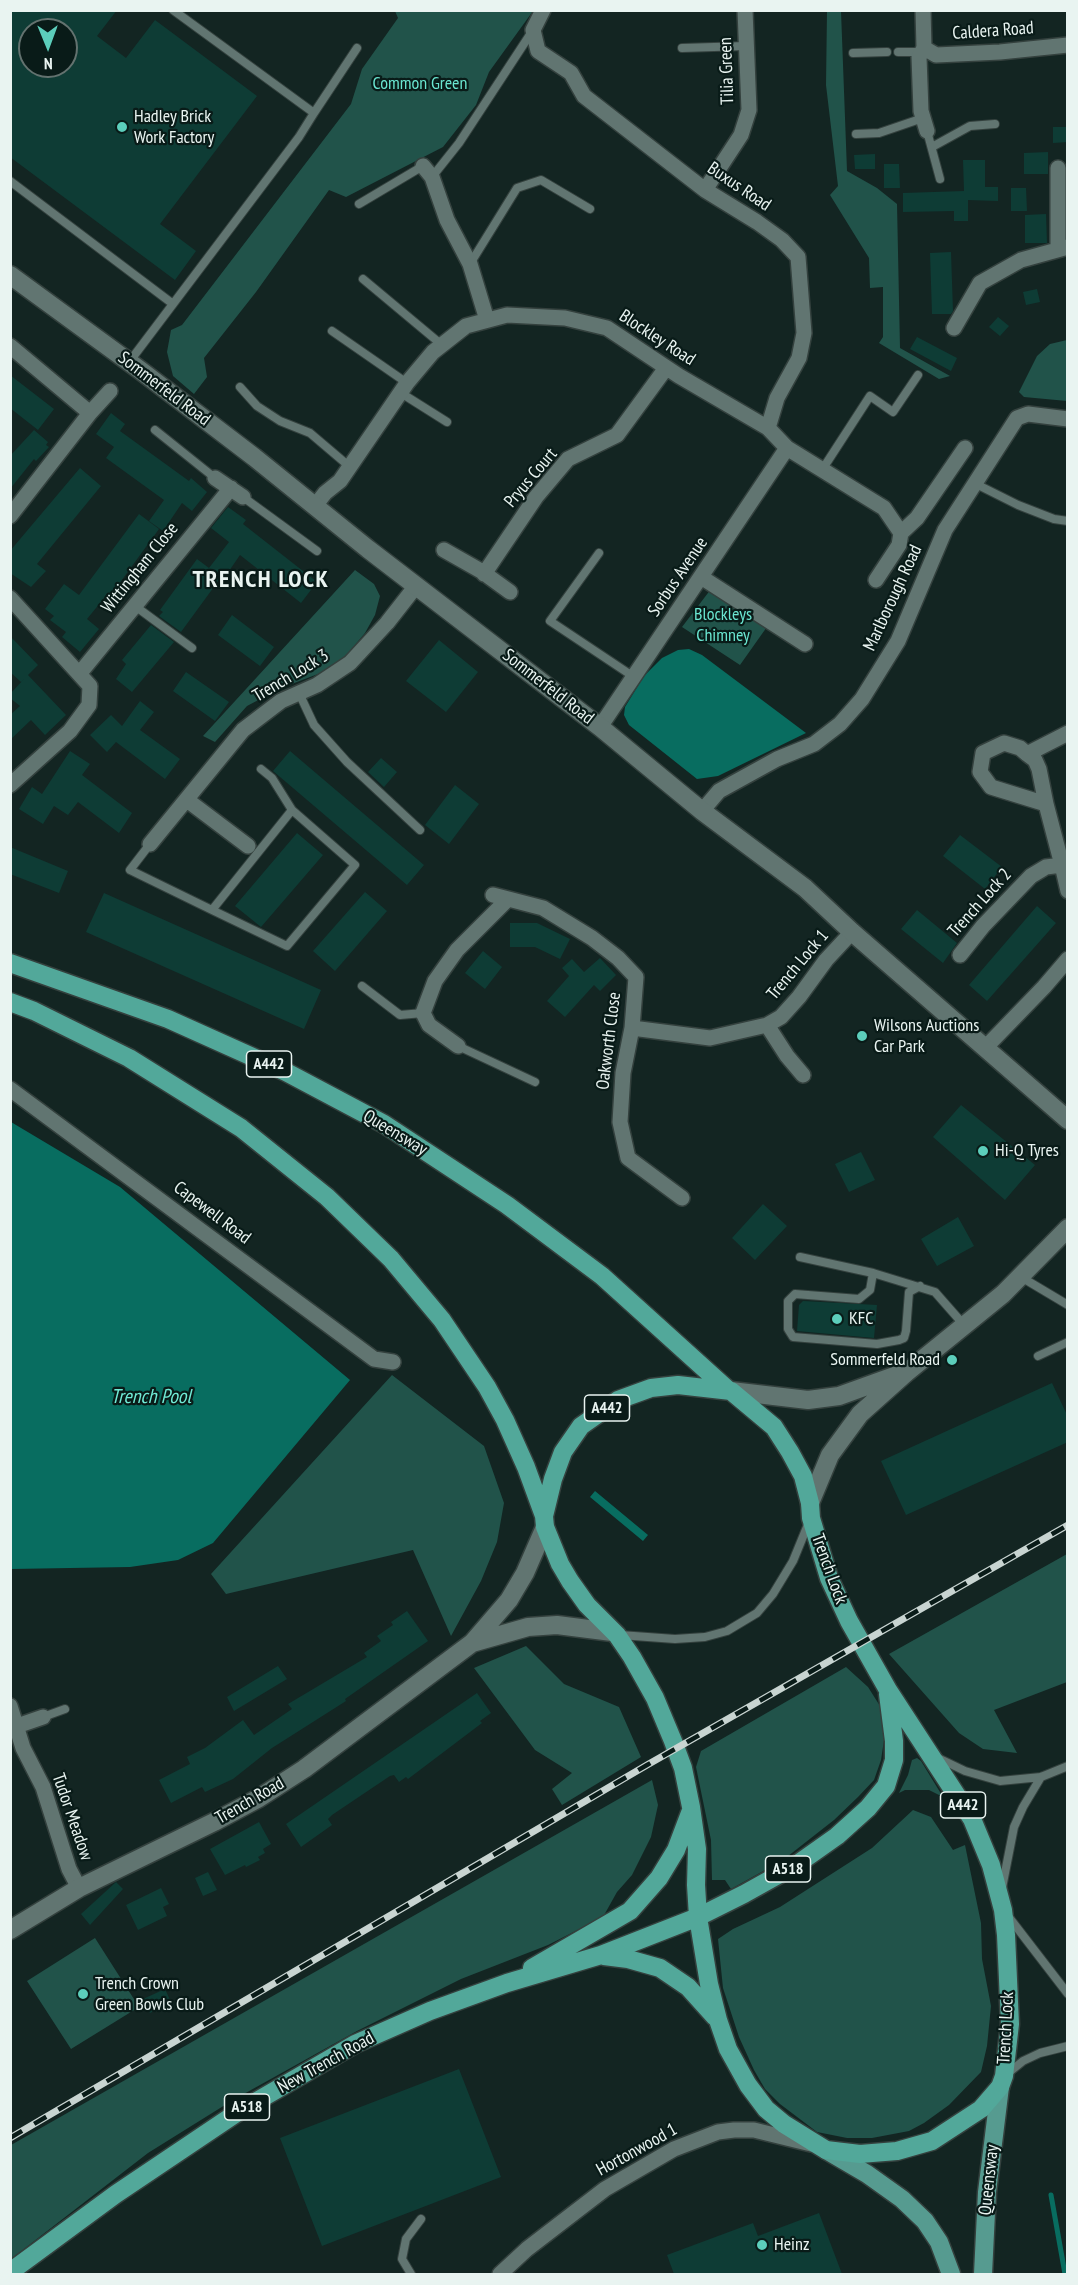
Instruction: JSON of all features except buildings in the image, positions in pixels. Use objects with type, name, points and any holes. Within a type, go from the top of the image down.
[{"type":"highway","name":"Queensway","points":[[10,963],[168,1020],[286,1072],[384,1124],[507,1205],[602,1276],[729,1390]]},
{"type":"highway","points":[[10,1002],[34,1011],[129,1058],[241,1128],[327,1197],[391,1259],[442,1320],[506,1420],[570,1581],[587,1605],[615,1633],[632,1657],[660,1709],[683,1768],[691,1807]]},
{"type":"highway","name":"A442","points":[[545,1521],[553,1479],[563,1452],[581,1426],[618,1400],[651,1388],[678,1385],[729,1390]]},
{"type":"highway","name":"Trench Lock","points":[[691,1807],[697,1849],[696,1885],[700,1939],[718,2020],[728,2049],[766,2109],[784,2124],[821,2148],[860,2154],[897,2151],[932,2141],[981,2109],[1002,2081],[1010,2024],[1009,1976],[1002,1904],[977,1830],[931,1754],[888,1690],[849,1621],[829,1578],[804,1476],[774,1427],[729,1390]]},
{"type":"highway","name":"A518","points":[[698,1917],[796,1865],[837,1836],[868,1808],[886,1786],[894,1760],[888,1690]]},
{"type":"highway","name":"New Trench Road","points":[[507,1983],[630,1911],[659,1878],[676,1850],[685,1830],[691,1807]]},
{"type":"highway","name":"New Trench Road","points":[[10,2272],[116,2194],[228,2118],[355,2044],[430,2011],[507,1983],[602,1955],[698,1917]]},
{"type":"highway","name":"A518","points":[[602,1955],[660,1968],[688,1987],[718,2020]]},
{"type":"main road","name":"Queensway","points":[[983,2274],[987,2192],[1002,2081]]},
{"type":"main road","points":[[821,2148],[885,2187],[902,2199],[925,2221],[939,2242],[951,2274]]},
{"type":"street","points":[[533,30],[543,10]]},
{"type":"street","name":"Tilia Green","points":[[705,190],[741,135],[749,110],[745,10]]},
{"type":"street","points":[[923,10],[923,50],[919,57],[921,111],[925,124]]},
{"type":"street","name":"Buxus Road","points":[[533,30],[538,51],[571,73],[584,96],[705,190],[782,240],[798,257],[804,333],[799,358],[777,398],[768,428]]},
{"type":"street","name":"Caldera Road","points":[[923,50],[936,55],[1000,52],[1068,45]]},
{"type":"street","points":[[954,328],[980,283],[1021,260],[1063,248],[1058,168]]},
{"type":"street","points":[[427,172],[447,220],[470,264],[487,320]]},
{"type":"street","name":"Sommerfeld Road","points":[[10,275],[254,457],[416,586],[600,727],[702,811],[805,888],[852,932],[1068,1119]]},
{"type":"street","name":"Blockley Road","points":[[315,506],[325,493],[340,481],[404,388],[433,352],[466,326],[507,315],[565,318],[607,328],[666,368],[768,428],[787,448],[884,508],[901,533]]},
{"type":"street","points":[[10,346],[90,413]]},
{"type":"street","name":"Pryus Court","points":[[484,574],[536,497],[568,459],[617,435],[666,368]]},
{"type":"street","points":[[10,516],[90,413],[110,391]]},
{"type":"street","name":"Marlborough Road","points":[[702,811],[719,791],[777,759],[814,744],[840,724],[862,699],[898,641],[945,530],[1017,418],[1028,414],[1068,420]]},
{"type":"street","name":"Sorbus Avenue","points":[[600,727],[787,448]]},
{"type":"street","points":[[876,580],[899,545],[901,533],[917,518],[965,448]]},
{"type":"street","points":[[215,478],[237,493]]},
{"type":"street","name":"Wittingham Close","points":[[80,673],[135,606],[237,493]]},
{"type":"street","points":[[444,550],[510,592]]},
{"type":"street","points":[[701,578],[805,644]]},
{"type":"street","name":"Trench Lock 3","points":[[150,844],[243,730],[281,701],[317,685],[350,663],[416,586]]},
{"type":"street","points":[[10,598],[90,686],[89,705],[70,730],[10,785]]},
{"type":"street","points":[[1027,754],[1068,733]]},
{"type":"street","points":[[1046,804],[991,787],[980,772],[983,753],[1004,743],[1020,748],[1035,760],[1068,891]]},
{"type":"street","points":[[187,800],[248,846]]},
{"type":"street","name":"Trench Lock 2","points":[[960,955],[1018,887],[1046,867],[1062,865]]},
{"type":"street","name":"Oakworth Close","points":[[423,1013],[435,981],[457,950],[501,897],[543,908],[592,938],[618,958],[636,977],[632,1028],[623,1073],[620,1122],[628,1158],[682,1198]]},
{"type":"street","name":"Trench Lock 1","points":[[632,1028],[710,1038],[767,1025],[781,1017],[826,960],[852,932]]},
{"type":"street","points":[[985,1048],[1066,964]]},
{"type":"street","points":[[423,1013],[429,1026],[458,1046]]},
{"type":"street","points":[[767,1025],[786,1056],[803,1075]]},
{"type":"street","name":"Capewell Road","points":[[10,1089],[374,1359],[393,1362]]},
{"type":"street","points":[[811,1510],[830,1455],[860,1414],[1022,1277],[1068,1228]]},
{"type":"street","points":[[729,1390],[808,1400],[839,1396],[907,1372]]},
{"type":"street","points":[[472,1643],[509,1600],[525,1574],[545,1521]]},
{"type":"street","points":[[472,1643],[528,1626],[557,1624],[615,1633]]},
{"type":"street","name":"Trench Road","points":[[10,1930],[79,1888],[259,1798],[304,1769],[472,1643]]},
{"type":"street","name":"Tudor Meadow","points":[[10,1706],[23,1748],[43,1787],[69,1869],[79,1888]]},
{"type":"street","points":[[17,1726],[43,1718]]},
{"type":"street","name":"Hortonwood 1","points":[[500,2274],[527,2249],[605,2189],[674,2149],[718,2132],[734,2130],[754,2130],[821,2148]]},
{"type":"lane","points":[[173,10],[314,113]]},
{"type":"lane","points":[[359,204],[427,172],[459,143],[533,30]]},
{"type":"lane","points":[[682,48],[746,46]]},
{"type":"lane","points":[[129,362],[299,137],[357,48]]},
{"type":"lane","points":[[898,52],[923,50]]},
{"type":"lane","points":[[853,53],[887,52]]},
{"type":"lane","points":[[856,134],[879,133],[925,124],[940,179]]},
{"type":"lane","points":[[932,147],[970,126],[995,124]]},
{"type":"lane","points":[[470,264],[517,188],[541,180],[590,209]]},
{"type":"lane","points":[[10,181],[173,304]]},
{"type":"lane","points":[[363,279],[442,345]]},
{"type":"lane","points":[[332,331],[447,422]]},
{"type":"lane","points":[[822,470],[870,396],[893,412],[918,375]]},
{"type":"lane","points":[[240,387],[257,405],[280,421],[310,433],[350,467]]},
{"type":"lane","points":[[155,430],[215,478]]},
{"type":"lane","points":[[976,484],[1018,505],[1054,519],[1068,521]]},
{"type":"lane","points":[[237,493],[317,551]]},
{"type":"lane","points":[[599,553],[550,621],[634,677]]},
{"type":"lane","points":[[135,606],[192,648]]},
{"type":"lane","points":[[299,693],[314,725],[347,762],[420,830]]},
{"type":"lane","points":[[150,844],[130,870],[287,946],[354,865],[292,810],[272,778],[261,770]]},
{"type":"lane","points":[[212,910],[292,810]]},
{"type":"lane","points":[[362,986],[400,1015],[423,1013]]},
{"type":"lane","points":[[458,1046],[535,1082]]},
{"type":"lane","points":[[800,1257],[873,1273],[935,1292],[964,1325]]},
{"type":"lane","points":[[873,1273],[870,1290],[859,1299],[795,1294],[789,1301],[788,1329],[793,1336],[877,1344],[899,1340],[904,1338],[906,1331],[909,1292],[920,1286]]},
{"type":"lane","points":[[1022,1277],[1067,1305]]},
{"type":"lane","points":[[1038,1356],[1067,1344]]},
{"type":"lane","name":"Trench Lock","points":[[615,1633],[675,1639],[705,1637],[727,1631],[757,1613],[773,1594],[793,1561],[811,1510]]},
{"type":"lane","points":[[43,1718],[65,1709]]},
{"type":"lane","points":[[931,1754],[965,1771],[1000,1781],[1041,1777],[1068,1766]]},
{"type":"lane","points":[[1041,1777],[1014,1827],[1002,1904],[1068,1994]]},
{"type":"lane","points":[[1002,2081],[1023,2061],[1040,2053],[1068,2046]]},
{"type":"lane","points":[[411,2274],[402,2259],[406,2239],[422,2219]]},
{"type":"green space","name":"Common Green","points":[[395,11],[533,11],[489,72],[476,105],[443,147],[346,197],[329,190],[256,292],[204,358],[207,377],[194,394],[173,376],[167,352],[171,330],[182,325],[351,104],[362,69],[398,18]]},
{"type":"green space","points":[[827,11],[841,11],[847,171],[877,188],[897,204],[900,348],[950,376],[939,379],[879,343],[883,337],[883,287],[870,288],[869,258],[830,195],[838,186],[826,85]]},
{"type":"green space","points":[[1067,340],[1067,401],[1024,397],[1019,392],[1037,356],[1050,344]]},
{"type":"green space","points":[[355,570],[374,584],[380,596],[375,615],[365,633],[344,658],[318,674],[281,688],[247,706],[215,742],[203,736]]},
{"type":"green space","name":"Blockleys Chimney","points":[[711,589],[769,624],[740,665],[682,627]]},
{"type":"green space","points":[[392,1375],[484,1446],[504,1503],[497,1542],[481,1581],[451,1636],[413,1550],[226,1594],[211,1574]]},
{"type":"green space","points":[[1067,1554],[1067,1682],[994,1710],[1017,1753],[983,1749],[959,1733],[889,1654]]},
{"type":"green space","points":[[526,1646],[564,1684],[619,1707],[641,1757],[562,1805],[552,1789],[572,1773],[535,1750],[474,1668]]},
{"type":"green space","points":[[846,1667],[868,1687],[880,1706],[884,1740],[881,1760],[874,1780],[834,1820],[783,1860],[731,1889],[725,1880],[712,1880],[711,1840],[696,1767],[701,1751]]},
{"type":"green space","points":[[917,1758],[943,1797],[929,1790],[905,1790],[899,1793],[912,1760]]},
{"type":"green space","points":[[652,1780],[658,1805],[651,1837],[632,1875],[617,1892],[603,1917],[548,1945],[461,1979],[357,2031],[233,2100],[148,2153],[11,2259],[11,2145]]},
{"type":"green space","points":[[913,1810],[931,1817],[953,1850],[965,1845],[981,1923],[982,1959],[991,2006],[987,2046],[981,2072],[949,2105],[909,2131],[872,2138],[847,2138],[817,2132],[780,2104],[765,2089],[754,2070],[739,2037],[723,1988],[718,1939],[733,1929],[780,1907],[872,1848]]},
{"type":"green space","name":"Trench Crown Green Bowls Club","points":[[95,1938],[139,2007],[71,2049],[27,1981]]},
{"type":"water","points":[[689,649],[702,655],[806,733],[718,776],[697,779],[629,725],[624,715],[625,707],[644,676],[662,658],[678,650]]},
{"type":"water","name":"Trench Pool","points":[[11,1122],[120,1187],[350,1380],[213,1543],[178,1560],[130,1567],[11,1569]]},
{"type":"water","points":[[595,1491],[648,1535],[643,1541],[590,1497]]},
{"type":"waterway","points":[[1051,2195],[1065,2274]]},
{"type":"railway","points":[[10,2138],[647,1765],[1068,1525]]},
{"type":"place","name":"Hadley Brick Work Factory","points":[[122,127]]},
{"type":"place","name":"Wilsons Auctions Car Park","points":[[862,1036]]},
{"type":"place","name":"Hi-Q Tyres","points":[[983,1151]]},
{"type":"place","name":"KFC","points":[[837,1319]]},
{"type":"place","name":"Sommerfeld Road","points":[[952,1360]]},
{"type":"place","name":"Trench Crown Green Bowls Club","points":[[83,1994]]},
{"type":"place","name":"Heinz","points":[[762,2245]]},
{"type":"district","name":"TRENCH LOCK","points":[[261,580]]}]
